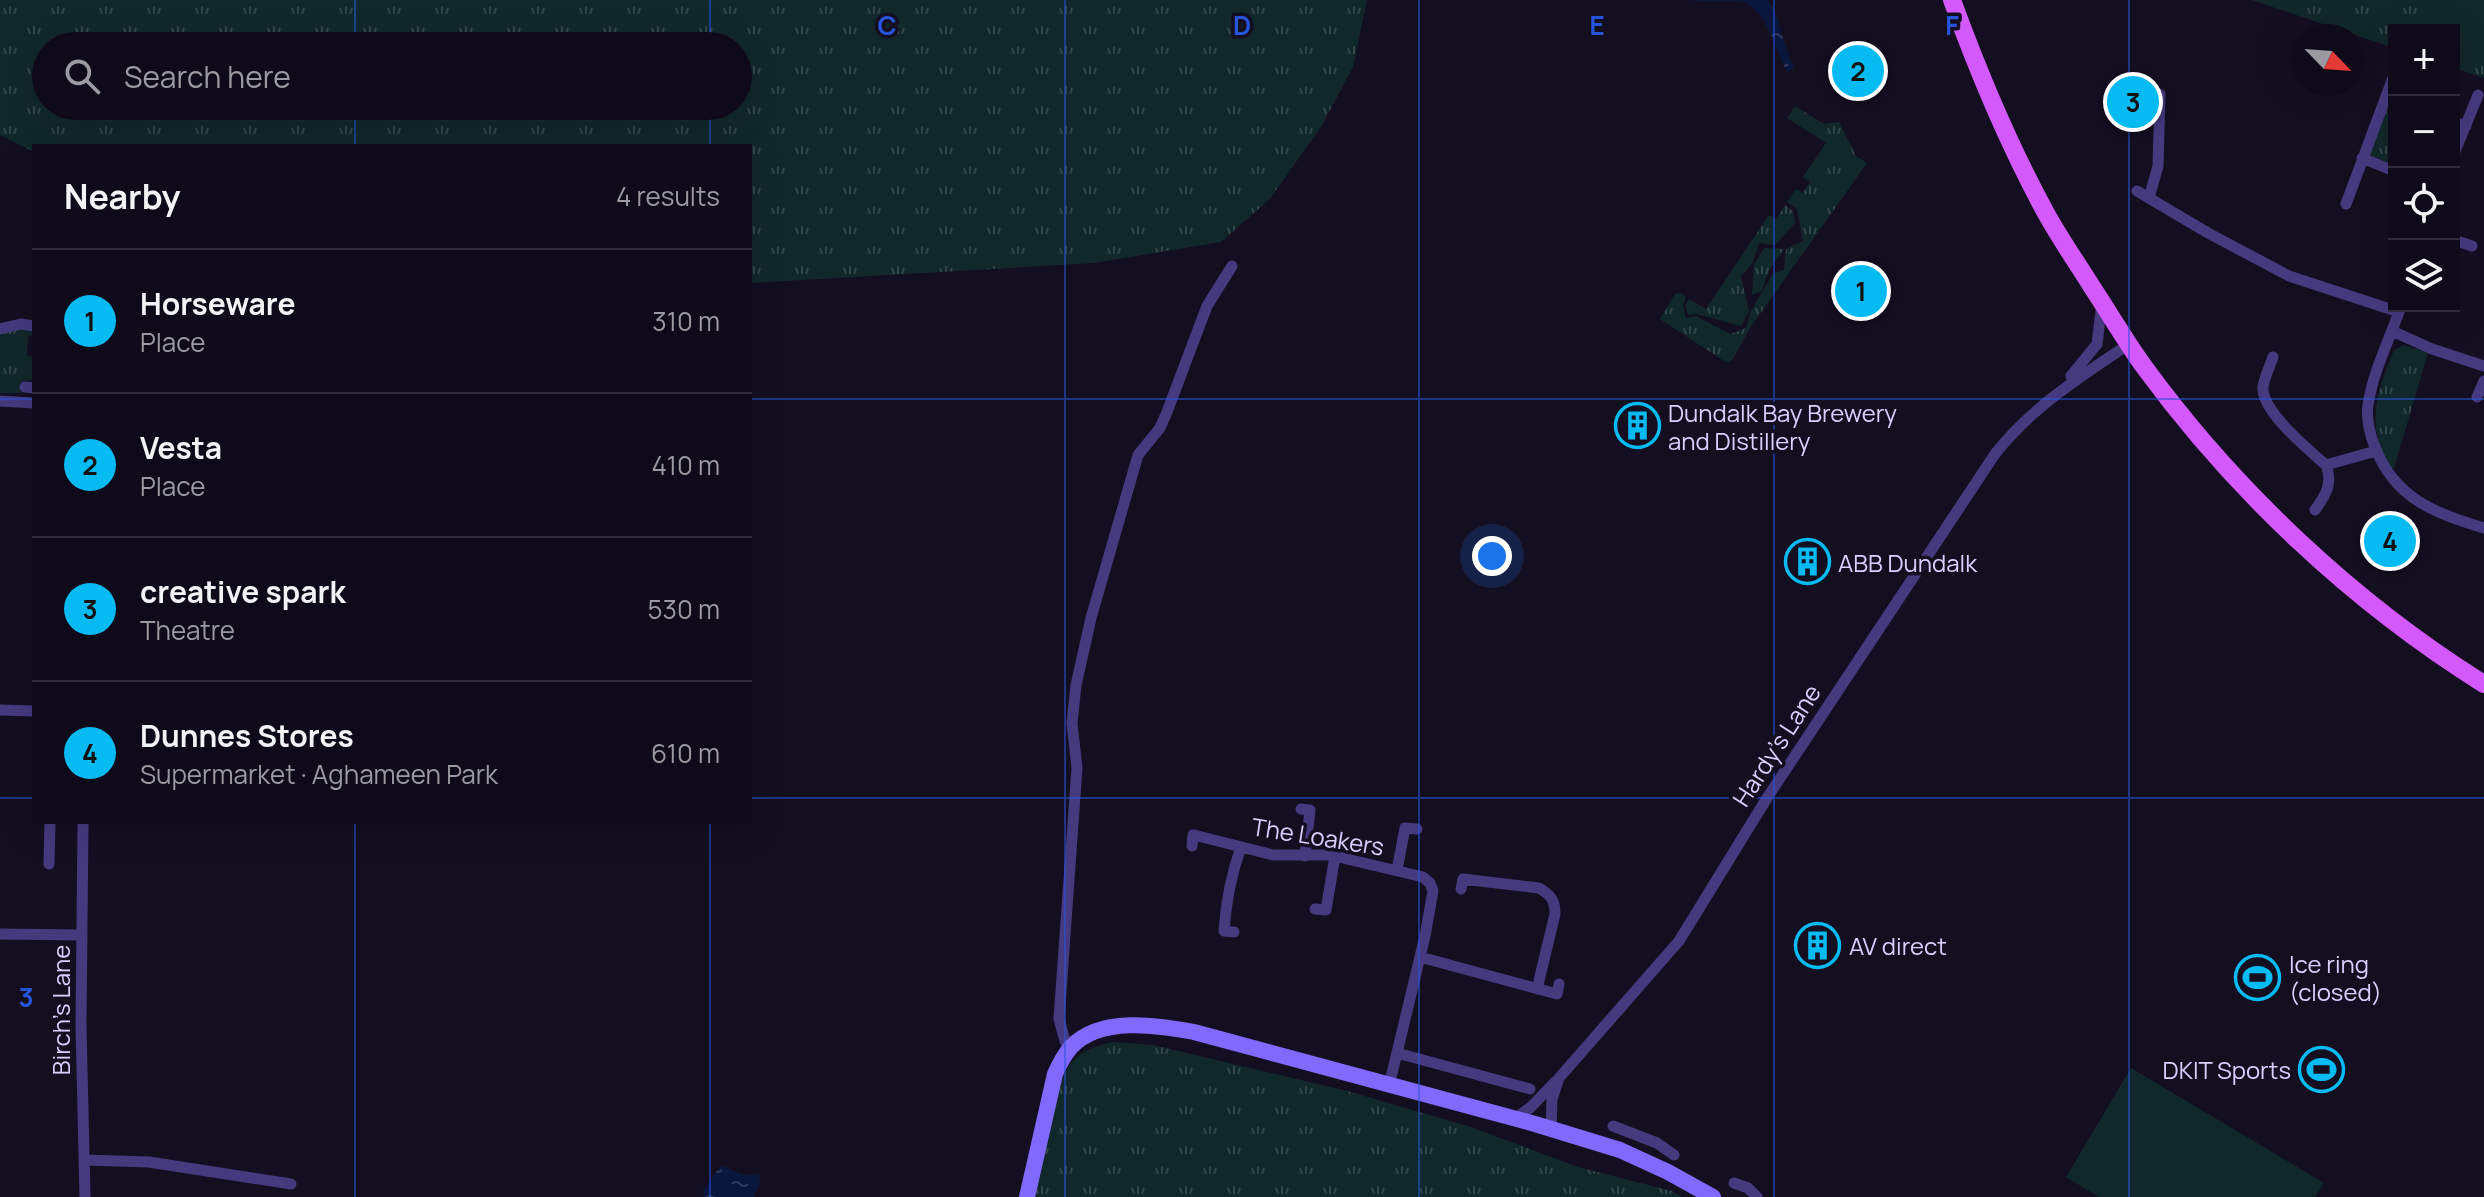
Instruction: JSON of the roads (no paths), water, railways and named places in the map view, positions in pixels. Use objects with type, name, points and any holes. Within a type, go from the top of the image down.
[{"type":"main road","points":[[1952,0],[1975,63],[2018,160],[2049,219],[2129,344],[2186,419],[2260,502],[2296,536],[2390,617],[2484,684]]},
{"type":"main road","points":[[1027,1197],[1055,1074],[1071,1047],[1084,1036],[1100,1030],[1144,1026],[1194,1032],[1551,1129],[1628,1154],[1713,1197]]},
{"type":"street","points":[[2346,204],[2388,91]]},
{"type":"street","points":[[2149,198],[2158,166],[2160,94]]},
{"type":"street","points":[[2460,140],[2478,95]]},
{"type":"street","points":[[2460,124],[2466,126]]},
{"type":"street","points":[[2362,158],[2388,169]]},
{"type":"street","points":[[2137,191],[2289,276],[2325,290],[2388,306]]},
{"type":"street","points":[[2460,242],[2472,246]]},
{"type":"street","points":[[1071,1047],[1065,1041],[1059,1019],[1077,768],[1072,723],[1076,685],[1091,618],[1138,455],[1160,428],[1207,306],[1232,266]]},
{"type":"street","name":"Hardy's Lane","points":[[1515,1119],[1559,1078],[1679,941],[1767,798],[1956,509],[2013,431],[2057,391],[2097,344],[2102,303]]},
{"type":"street","points":[[2399,312],[2373,382],[2367,409],[2376,451],[2397,485],[2418,501],[2441,515],[2484,528]]},
{"type":"street","points":[[0,329],[21,324],[32,326]]},
{"type":"street","points":[[2392,331],[2432,349],[2484,366]]},
{"type":"street","name":"Hardy's Lane","points":[[2057,391],[2129,344]]},
{"type":"street","points":[[2273,357],[2263,387],[2265,402],[2276,418],[2326,465],[2330,477],[2325,496],[2315,510]]},
{"type":"street","points":[[2477,397],[2484,381]]},
{"type":"street","points":[[0,401],[32,403]]},
{"type":"street","points":[[2326,465],[2376,451]]},
{"type":"street","points":[[0,710],[32,711]]},
{"type":"street","points":[[1301,809],[1310,810],[1305,856]]},
{"type":"street","points":[[49,864],[50,824]]},
{"type":"street","name":"Birch's Lane","points":[[83,824],[85,1197]]},
{"type":"street","points":[[1397,870],[1405,828],[1417,829]]},
{"type":"street","name":"The Loakers","points":[[1192,846],[1193,835],[1273,855],[1335,856],[1423,877],[1430,883],[1433,891],[1420,957],[1389,1086]]},
{"type":"street","points":[[1234,932],[1224,931],[1227,895],[1241,847]]},
{"type":"street","points":[[1315,909],[1326,910],[1335,856]]},
{"type":"street","points":[[1461,889],[1463,879],[1539,888],[1550,894],[1555,902],[1555,914],[1537,989]]},
{"type":"street","points":[[0,934],[82,935]]},
{"type":"street","points":[[1420,957],[1557,994],[1559,984]]},
{"type":"street","points":[[1397,1053],[1530,1089]]},
{"type":"street","points":[[1551,1129],[1552,1099],[1559,1078]]},
{"type":"street","points":[[1613,1126],[1657,1143],[1674,1155]]},
{"type":"street","points":[[1628,1154],[1639,1136]]},
{"type":"street","points":[[84,1160],[149,1162],[291,1184]]},
{"type":"street","points":[[1734,1183],[1748,1188],[1757,1197]]},
{"type":"water","points":[[1690,0],[1768,0],[1794,67],[1788,72],[1786,70],[1762,17],[1746,3]]},
{"type":"water","points":[[722,1166],[744,1175],[760,1174],[754,1197],[704,1197],[703,1190]]},
{"type":"place","name":"Vesta","points":[[1858,71]]},
{"type":"place","name":"creative spark","points":[[2133,102]]},
{"type":"place","name":"Horseware","points":[[1861,291]]},
{"type":"place","name":"Dundalk Bay Brewery and Distillery","points":[[1637,426]]},
{"type":"place","name":"Dunnes Stores","points":[[2390,541]]},
{"type":"place","name":"ABB Dundalk","points":[[1807,562]]},
{"type":"place","name":"AV direct","points":[[1818,945]]},
{"type":"place","name":"Ice ring (closed)","points":[[2258,977]]},
{"type":"place","name":"DKIT Sports","points":[[2322,1069]]}]
